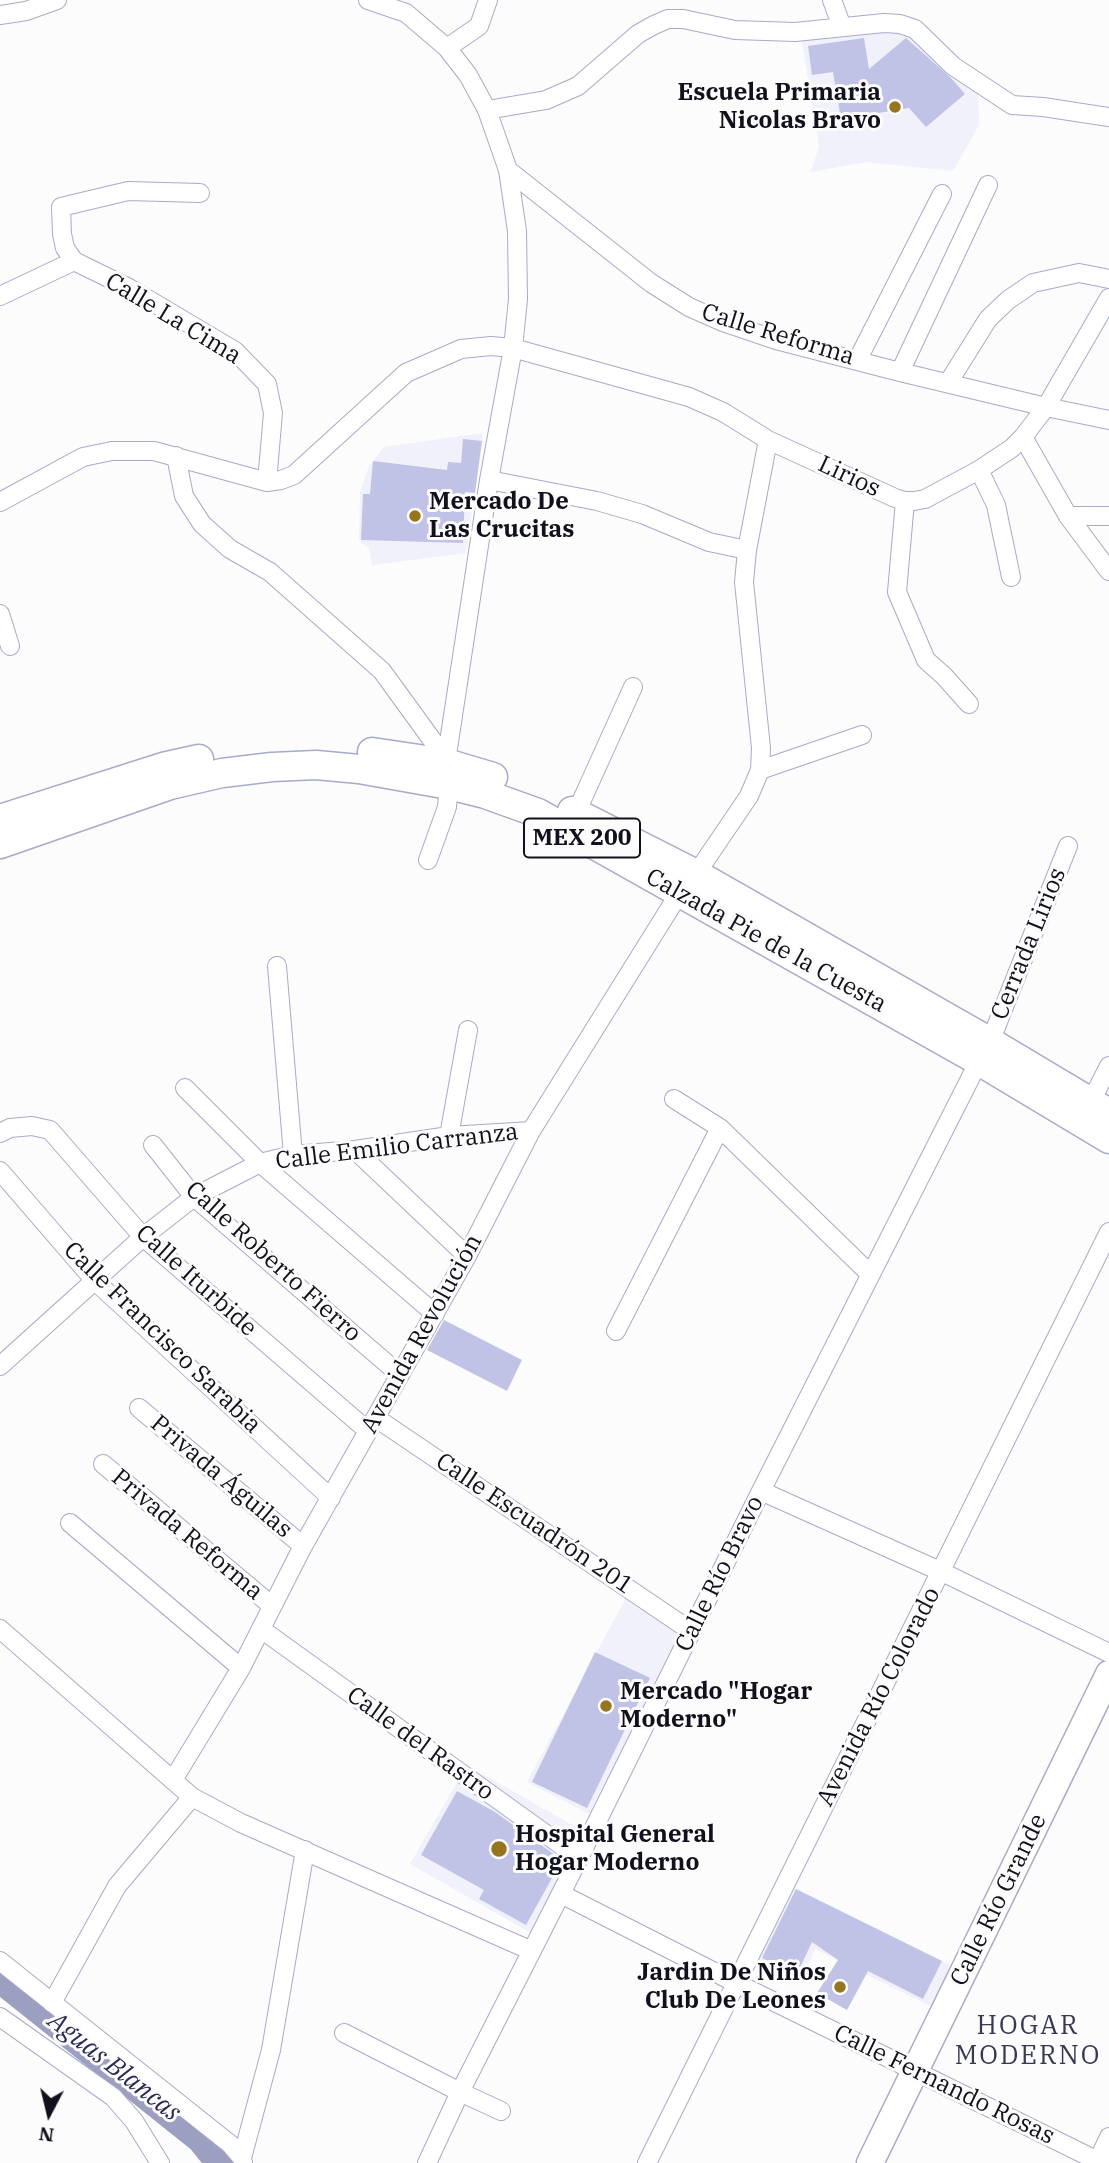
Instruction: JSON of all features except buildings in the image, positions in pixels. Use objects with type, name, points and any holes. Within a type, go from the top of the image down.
[{"type":"main road","name":"Calzada Pie de la Cuesta","points":[[0,819],[120,791],[272,767],[316,765],[359,769],[447,768],[491,776],[576,813],[688,883],[984,1052],[1100,1108]]},
{"type":"main road","name":"Calzada Pie de la Cuesta","points":[[447,768],[485,794],[538,813],[688,883]]},
{"type":"main road","name":"Calzada Pie de la Cuesta","points":[[0,844],[120,791]]},
{"type":"main road","name":"Calzada Pie de la Cuesta","points":[[984,1052],[1109,1139]]},
{"type":"street","points":[[0,15],[26,11],[57,0]]},
{"type":"street","points":[[368,0],[406,13],[447,48],[468,75],[487,110],[508,170],[517,232],[518,299],[513,348],[489,480],[447,768],[447,807],[428,860]]},
{"type":"street","points":[[447,48],[479,26],[488,0]]},
{"type":"street","points":[[832,0],[842,27]]},
{"type":"street","points":[[487,110],[546,100],[578,86],[638,34],[668,19],[683,19],[750,31],[794,32],[884,23],[900,24],[915,29],[953,66],[1012,105],[1109,117]]},
{"type":"street","name":"Calle Reforma","points":[[508,170],[651,282],[689,307],[723,322],[776,340],[900,372],[1109,420]]},
{"type":"street","points":[[900,372],[988,185]]},
{"type":"street","points":[[0,296],[74,261],[65,248],[61,207],[128,191],[200,194]]},
{"type":"street","points":[[857,360],[942,194]]},
{"type":"street","name":"Calle La Cima","points":[[74,261],[129,288],[235,352],[267,384],[272,413],[267,482]]},
{"type":"street","points":[[948,383],[988,319],[1008,300],[1034,283],[1079,273],[1109,278]]},
{"type":"street","name":"Lirios","points":[[267,482],[294,475],[406,373],[461,349],[491,346],[513,348],[689,397],[723,412],[768,440],[905,501],[925,499],[979,470],[1012,448],[1023,437],[1046,407],[1109,299]]},
{"type":"street","points":[[1023,437],[1068,516],[1109,571]]},
{"type":"street","points":[[768,440],[747,550],[744,582],[761,748],[760,770],[862,735]]},
{"type":"street","points":[[0,502],[83,457],[112,451],[154,451],[267,482]]},
{"type":"street","points":[[176,456],[184,496],[202,524],[230,549],[270,572],[382,671],[435,744],[447,768]]},
{"type":"street","points":[[979,470],[996,505],[1011,577]]},
{"type":"street","points":[[489,480],[597,501],[642,514],[709,542],[747,550]]},
{"type":"street","points":[[905,501],[897,592],[926,660],[969,704]]},
{"type":"street","points":[[1068,516],[1109,516]]},
{"type":"street","points":[[0,614],[10,646]]},
{"type":"street","points":[[576,813],[633,687]]},
{"type":"street","name":"Avenida Revolución","points":[[173,1780],[241,1668],[271,1605],[467,1256],[531,1131],[688,883],[749,796],[760,770]]},
{"type":"street","name":"Cerrada Lirios","points":[[984,1052],[1068,846]]},
{"type":"street","points":[[277,966],[293,1155]]},
{"type":"street","points":[[449,1136],[468,1030]]},
{"type":"street","name":"Calle Río Bravo","points":[[427,2163],[761,1491],[984,1052]]},
{"type":"street","points":[[1100,1108],[1109,1066]]},
{"type":"street","points":[[185,1087],[260,1163],[435,1314]]},
{"type":"street","points":[[674,1099],[720,1128],[870,1275]]},
{"type":"street","name":"Calle Iturbide","points":[[0,1133],[10,1128],[32,1126],[50,1130],[143,1237],[372,1424]]},
{"type":"street","points":[[616,1331],[720,1128]]},
{"type":"street","name":"Calle Emilio Carranza","points":[[0,1366],[143,1237],[194,1197],[260,1163],[293,1155],[355,1150],[449,1136],[531,1131]]},
{"type":"street","name":"Calle Roberto Fierro","points":[[153,1145],[194,1197],[399,1374]]},
{"type":"street","points":[[355,1150],[467,1256]]},
{"type":"street","name":"Calle Francisco Sarabia","points":[[0,1171],[95,1281],[331,1498]]},
{"type":"street","name":"Avenida Río Colorado","points":[[647,2163],[1109,1231]]},
{"type":"street","name":"Privada Águilas","points":[[139,1408],[303,1546]]},
{"type":"street","name":"Calle Escuadrón 201","points":[[372,1424],[691,1631]]},
{"type":"street","name":"Privada Reforma","points":[[103,1464],[271,1605]]},
{"type":"street","points":[[761,1491],[942,1572],[1109,1653]]},
{"type":"street","points":[[70,1523],[241,1668]]},
{"type":"street","points":[[0,1629],[192,1797],[241,1823],[532,1951]]},
{"type":"street","name":"Calle del Rastro","points":[[261,1629],[579,1858]]},
{"type":"street","name":"Calle Río Grande","points":[[870,2163],[1109,1674]]},
{"type":"street","points":[[52,2003],[117,1886],[192,1797]]},
{"type":"street","points":[[243,2161],[271,2050],[305,1850]]},
{"type":"street","name":"Calle Fernando Rosas","points":[[561,1894],[1099,2162]]},
{"type":"street","points":[[0,1961],[230,2144],[243,2161]]},
{"type":"street","points":[[0,2017],[113,2097],[134,2121],[160,2163]]},
{"type":"street","points":[[344,2033],[502,2111]]},
{"type":"street","points":[[1099,2162],[1109,2137]]},
{"type":"shaded area","name":"Escuela Primaria Nicolas Bravo","points":[[901,26],[978,89],[979,125],[953,171],[866,162],[811,172],[819,146],[801,36]]},
{"type":"shaded area","name":"Mercado De Las Crucitas","points":[[483,433],[466,553],[372,565],[369,548],[359,541],[360,492],[369,466],[384,447]]},
{"type":"shaded area","name":"Mercado \"Hogar Moderno\"","points":[[627,1596],[682,1630],[589,1814],[527,1782]]},
{"type":"shaded area","name":"Hospital General Hogar Moderno","points":[[467,1765],[588,1834],[531,1933],[410,1864]]},
{"type":"shaded area","points":[[792,1887],[954,1967],[934,2008],[815,1949],[801,1982],[751,1959]]},
{"type":"waterway","name":"Aguas Blancas","points":[[0,1976],[202,2137],[223,2163]]},
{"type":"place","name":"Escuela Primaria Nicolas Bravo","points":[[895,107]]},
{"type":"place","name":"Mercado De Las Crucitas","points":[[415,516]]},
{"type":"place","name":"Mercado \"Hogar Moderno\"","points":[[606,1706]]},
{"type":"place","name":"Hospital General Hogar Moderno","points":[[499,1849]]},
{"type":"place","name":"Jardin De Niños Club De Leones","points":[[840,1987]]},
{"type":"district","name":"HOGAR MODERNO","points":[[1028,2041]]}]
